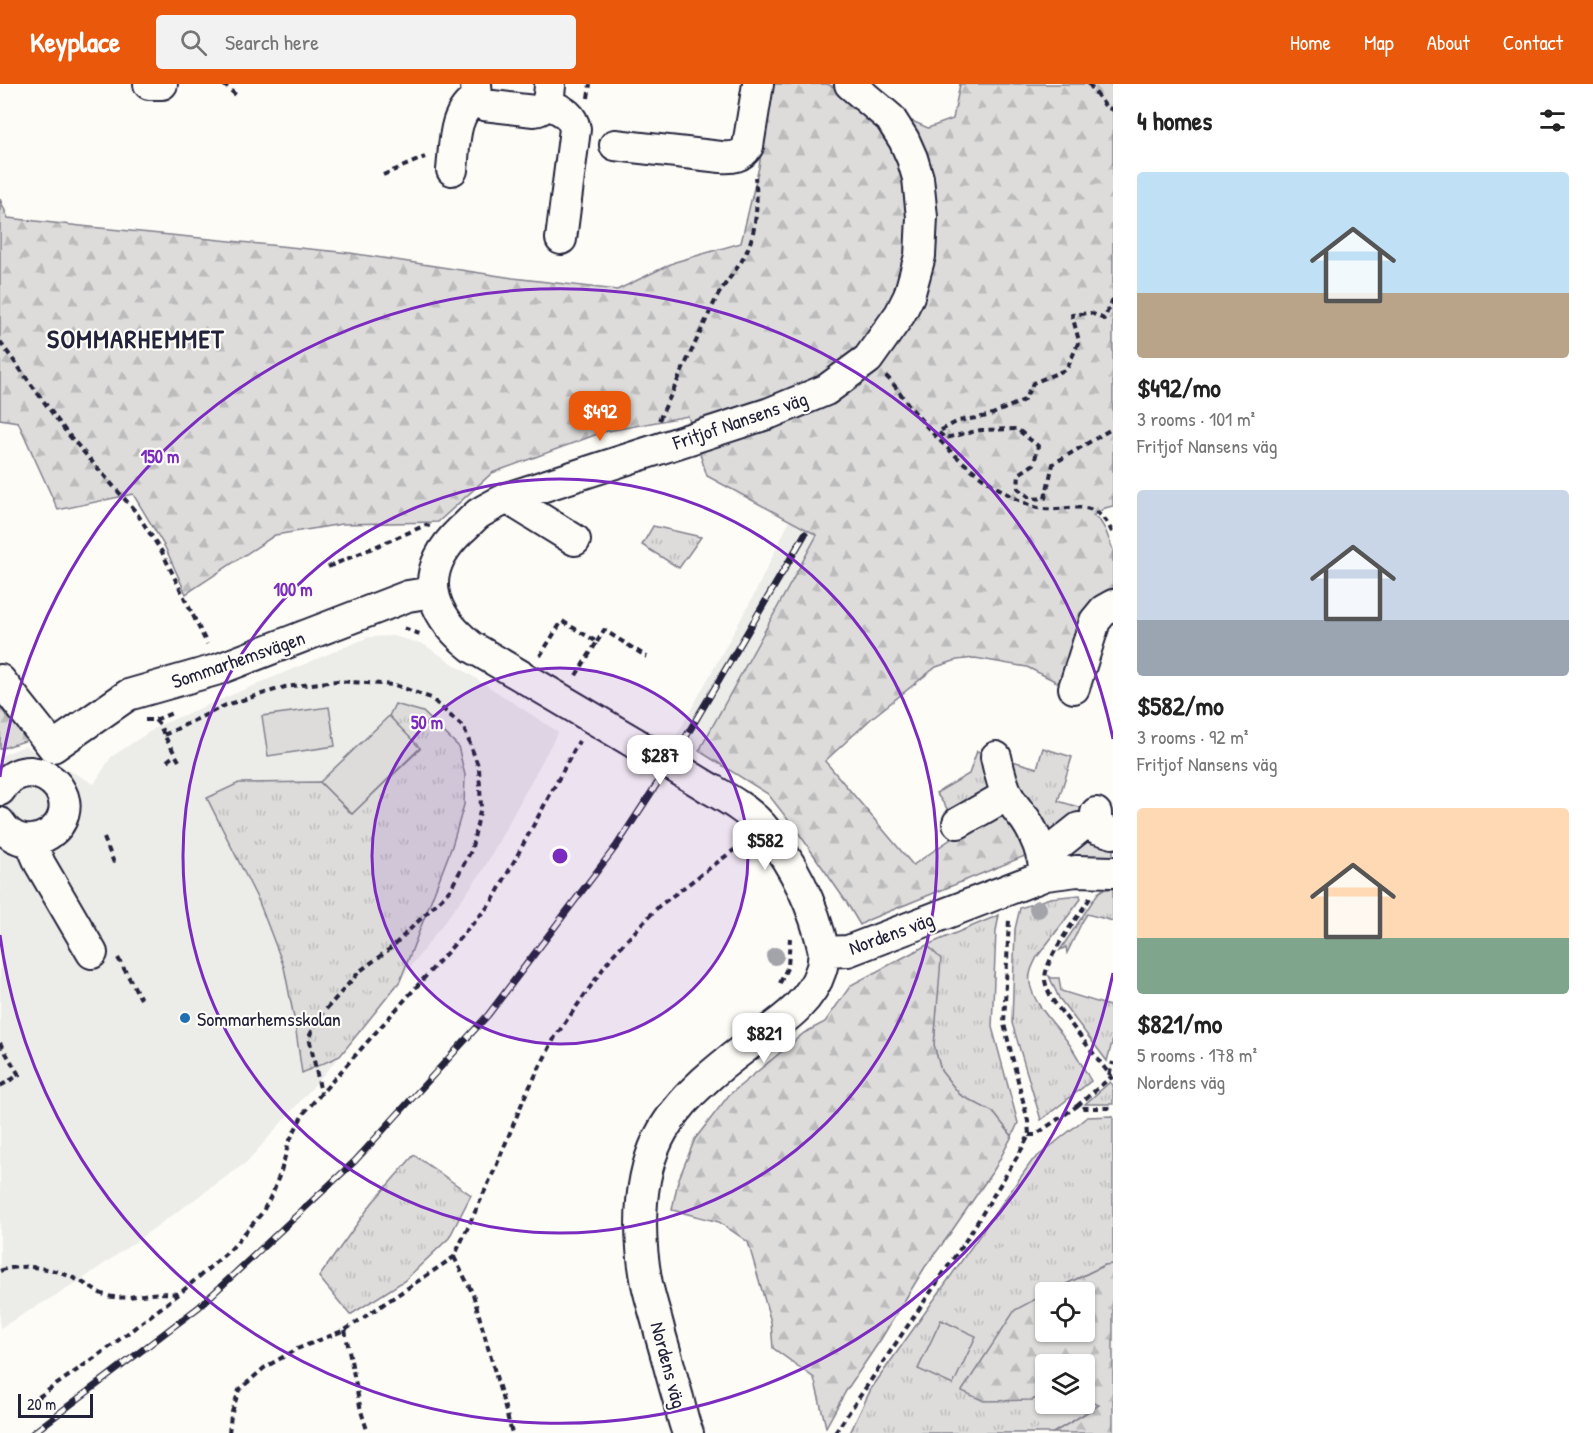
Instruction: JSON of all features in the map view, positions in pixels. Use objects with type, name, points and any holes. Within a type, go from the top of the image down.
[{"type":"street","points":[[149,84],[162,84]]},
{"type":"street","points":[[615,145],[721,158],[738,157],[748,146],[758,84]]},
{"type":"street","name":"Fritjof Nansens väg","points":[[433,592],[434,569],[446,547],[479,514],[507,498],[770,413],[826,390],[868,359],[900,314],[909,296],[920,256],[922,217],[918,178],[904,140],[890,118],[850,84]]},
{"type":"street","points":[[476,91],[484,105],[534,111],[539,110],[548,94],[574,120],[575,129],[561,238]]},
{"type":"street","points":[[439,163],[460,116],[476,91]]},
{"type":"street","points":[[507,498],[575,540]]},
{"type":"street","points":[[433,592],[449,626],[472,647],[737,804],[761,825],[787,860],[808,899],[819,927],[824,952]]},
{"type":"street","name":"Sommarhemsvägen","points":[[53,747],[128,695],[219,669],[408,596],[433,592]]},
{"type":"street","points":[[1074,688],[1095,621],[1104,610],[1113,604]]},
{"type":"street","points":[[0,680],[53,747],[45,776]]},
{"type":"street","points":[[996,757],[1000,776],[1008,795],[1032,831],[1044,865]]},
{"type":"street","points":[[0,790],[12,776],[23,772],[34,772],[54,783],[61,792],[64,803],[59,825],[41,839],[30,841],[19,839],[9,834],[0,823]]},
{"type":"street","points":[[958,823],[1008,795]]},
{"type":"street","points":[[1044,865],[1049,852],[1096,824]]},
{"type":"street","points":[[30,841],[40,864],[92,953]]},
{"type":"street","name":"Nordens väg","points":[[688,1433],[648,1286],[643,1258],[642,1229],[645,1173],[659,1137],[677,1110],[727,1062],[802,1003],[816,983],[822,969],[824,952],[848,951],[1044,865],[1077,871],[1113,872]]},
{"type":"path","points":[[223,84],[237,96]]},
{"type":"path","points":[[1089,84],[1106,107],[1113,110]]},
{"type":"path","points":[[659,421],[718,295],[746,254],[753,233],[757,190],[754,169],[744,153]]},
{"type":"path","points":[[383,175],[439,163]]},
{"type":"path","points":[[1113,299],[1104,319],[1091,313],[1072,315],[1079,341],[1067,369],[1034,383],[1024,400],[988,416],[958,421],[938,432],[945,438],[981,430],[1017,429],[1038,446],[1034,464],[1019,474],[1018,488],[1032,499],[1045,498],[1053,464],[1113,428]]},
{"type":"path","points":[[0,342],[67,433],[136,512],[162,552],[219,669]]},
{"type":"path","points":[[868,359],[889,378],[936,438],[975,472],[1008,494],[1035,507],[1051,510],[1080,507],[1095,510],[1109,525],[1113,534]]},
{"type":"path","points":[[328,567],[426,525],[434,528]]},
{"type":"path","points":[[536,662],[562,621],[597,642]]},
{"type":"path","points":[[400,627],[419,633],[426,638]]},
{"type":"path","points":[[572,683],[604,630],[647,657]]},
{"type":"path","points":[[164,735],[226,705],[285,687],[337,681],[395,685],[431,698],[464,728],[479,768],[480,777],[481,807],[471,851],[450,890],[391,948],[360,971],[320,1016],[309,1037],[321,1094]]},
{"type":"path","points":[[177,711],[155,720],[179,761]]},
{"type":"path","points":[[30,1403],[103,1352],[179,1294],[231,1249],[262,1213],[281,1171],[289,1142],[303,1114],[492,902],[584,732]]},
{"type":"path","points":[[167,761],[175,755]]},
{"type":"path","points":[[104,838],[114,863]]},
{"type":"path","points":[[230,1433],[231,1416],[239,1390],[264,1368],[297,1349],[345,1330],[454,1257],[495,1169],[525,1096],[555,1037],[612,956],[659,906],[745,841]]},
{"type":"path","points":[[1093,894],[1051,958],[1046,969],[1045,981],[1054,1002],[1111,1077]]},
{"type":"path","points":[[835,1433],[970,1234],[1029,1135],[1028,1121],[1004,1024],[1007,931],[1010,912]]},
{"type":"path","points":[[92,953],[117,956],[141,999]]},
{"type":"path","points":[[0,1043],[19,1075],[0,1086]]},
{"type":"path","points":[[1029,1135],[1035,1135],[1077,1106],[1111,1077],[1113,1062]]},
{"type":"path","points":[[1077,1106],[1081,1108],[1113,1107]]},
{"type":"path","points":[[454,1257],[473,1294],[512,1433]]},
{"type":"path","points":[[0,1271],[23,1267],[42,1269],[68,1276],[100,1295],[116,1298],[165,1293],[179,1294]]},
{"type":"path","points":[[345,1330],[361,1411],[368,1433]]},
{"type":"shaded area","points":[[790,520],[818,535],[699,751],[676,737],[753,597]]},
{"type":"shaded area","name":"Sommarhemsskolan","points":[[393,636],[423,644],[558,732],[482,872],[340,1056],[247,1162],[80,1281],[0,1328],[0,756],[25,746],[94,784],[111,757],[160,725],[369,637]]},
{"type":"green space","points":[[771,84],[827,84],[928,128],[953,119],[960,84],[1113,84],[1113,506],[1093,516],[1105,529],[1113,550],[1113,597],[1061,684],[1027,667],[975,658],[957,660],[936,667],[873,717],[825,761],[913,865],[983,817],[1005,812],[1028,851],[1025,856],[860,925],[800,835],[768,794],[699,751],[817,535],[707,476],[688,416],[603,432],[492,473],[438,522],[342,524],[275,535],[186,594],[165,547],[133,494],[58,510],[18,422],[0,419],[0,199],[8,218],[350,253],[513,278],[617,290],[675,262],[741,243],[759,167]]},
{"type":"green space","points":[[653,526],[701,537],[679,568],[642,545]]},
{"type":"green space","points":[[395,704],[423,712],[458,746],[465,775],[464,805],[452,846],[400,981],[340,1056],[302,1073],[284,967],[259,902],[207,798],[239,783],[320,782],[352,814],[420,749],[389,716]]},
{"type":"green space","points":[[329,707],[335,746],[268,756],[262,716]]},
{"type":"green space","points":[[0,708],[28,740],[0,749]]},
{"type":"green space","points":[[389,716],[420,748],[352,814],[320,782]]},
{"type":"green space","points":[[1043,748],[1072,757],[1058,801],[1089,810],[1051,842],[1009,773],[1012,761],[1037,768]]},
{"type":"green space","points":[[977,751],[985,753],[990,782],[988,788],[983,795],[951,814],[936,793],[969,774]]},
{"type":"green space","points":[[1089,840],[1113,845],[1113,856],[1076,858],[1067,855]]},
{"type":"green space","points":[[1113,888],[1113,921],[1087,914],[1067,953],[1066,947],[1060,950],[1098,893]]},
{"type":"green space","points":[[1080,895],[1081,899],[1037,957],[1031,970],[1030,980],[1036,999],[1070,1045],[1091,1081],[1041,1120],[1012,1023],[1015,929],[1020,908],[1050,898]]},
{"type":"green space","points":[[999,915],[996,931],[992,1027],[1018,1123],[1012,1136],[993,1112],[960,1095],[941,1071],[934,1045],[940,959],[927,945]]},
{"type":"green space","points":[[927,945],[941,959],[934,1045],[941,1071],[960,1095],[993,1112],[1012,1136],[995,1168],[925,1267],[846,1391],[826,1427],[814,1378],[773,1348],[771,1322],[748,1242],[719,1222],[672,1210],[678,1181],[695,1139],[729,1095],[804,1033],[825,1022],[851,985]]},
{"type":"green space","points":[[1049,976],[1059,978],[1061,991],[1113,1007],[1113,1039],[1107,1061],[1059,998]]},
{"type":"green space","points":[[1110,1082],[1113,1085],[1113,1104],[1085,1104]]},
{"type":"green space","points":[[1113,1116],[1113,1264],[1105,1265],[1070,1282],[1035,1282],[1035,1342],[1040,1342],[1038,1354],[1035,1354],[1032,1400],[1035,1399],[1035,1414],[1085,1414],[1053,1433],[850,1433],[871,1389],[1032,1161],[1087,1117]]},
{"type":"green space","points":[[414,1155],[471,1195],[449,1238],[404,1281],[350,1315],[319,1277],[372,1203]]},
{"type":"green space","points":[[1113,1264],[1113,1433],[1053,1433],[1084,1414],[1095,1414],[1095,1407],[1099,1405],[1095,1403],[1095,1354],[1035,1354],[1035,1399],[1032,1400],[984,1401],[962,1391],[1015,1310],[1035,1299],[1035,1342],[1095,1342],[1095,1282],[1070,1282],[1105,1265]]},
{"type":"green space","points":[[941,1320],[976,1336],[953,1385],[918,1369]]},
{"type":"railway","points":[[33,1433],[199,1307],[355,1161],[488,1015],[617,845],[670,764],[805,534]]},
{"type":"place","name":"Sommarhemsskolan","points":[[185,1018]]},
{"type":"district","name":"SOMMARHEMMET","points":[[136,338]]}]
